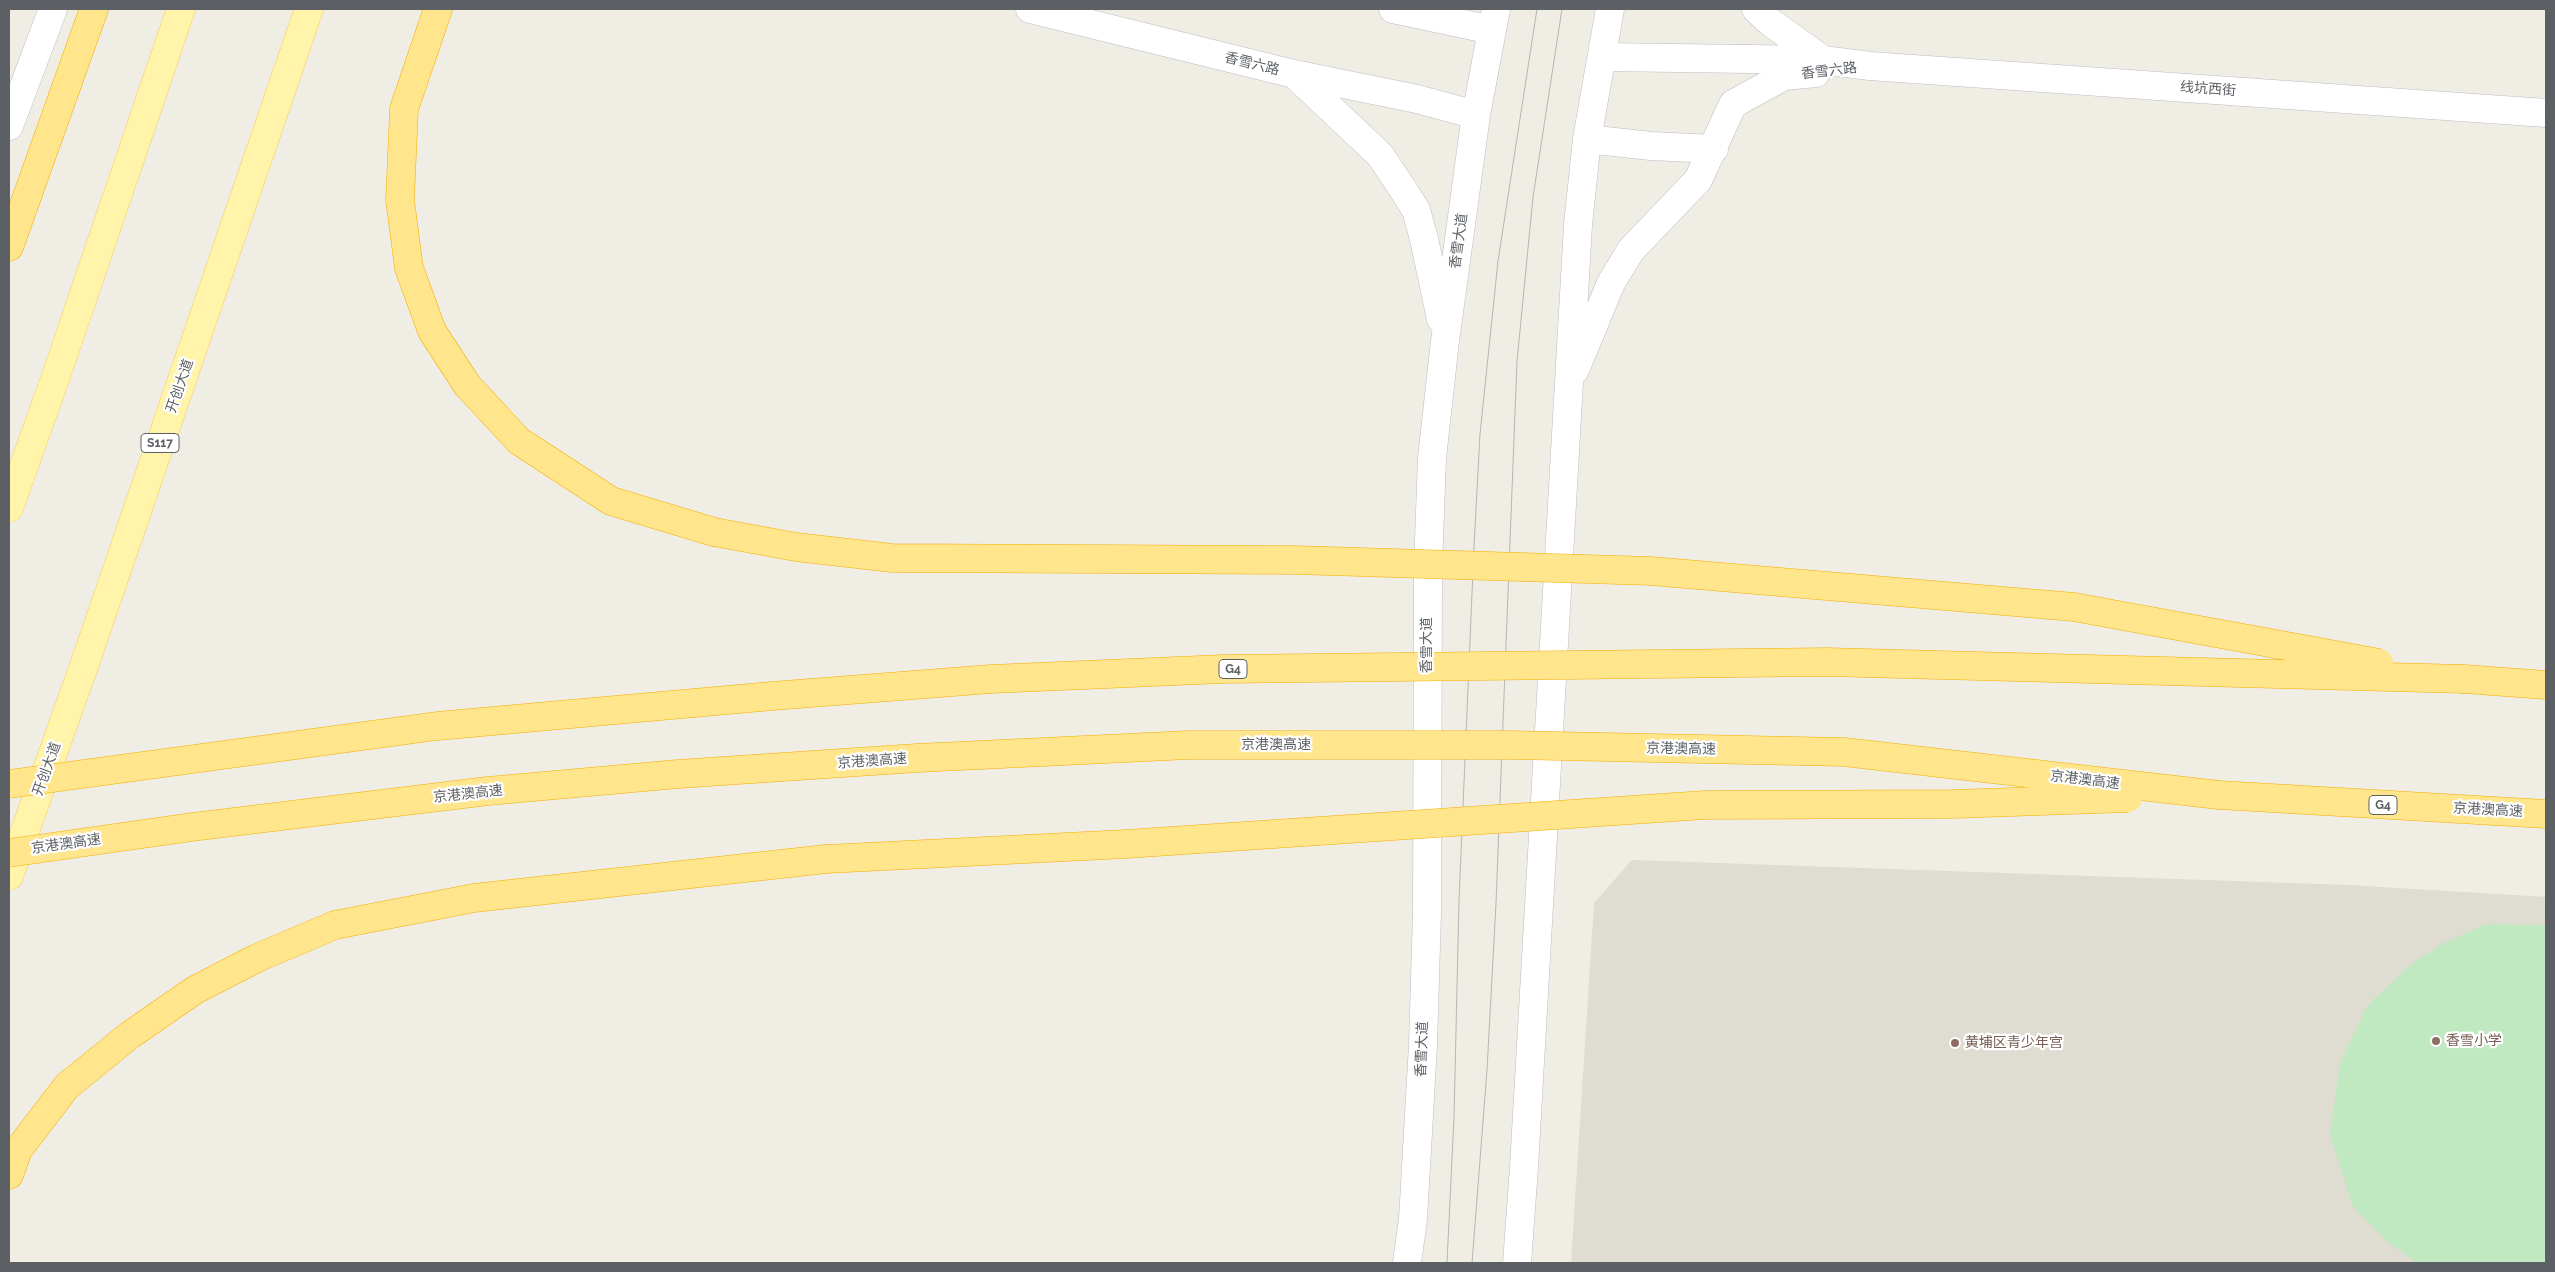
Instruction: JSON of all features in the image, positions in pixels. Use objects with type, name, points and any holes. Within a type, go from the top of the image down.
[{"type":"highway","points":[[9,247],[94,9]]},
{"type":"highway","points":[[438,9],[404,109],[400,200],[410,268],[432,331],[467,385],[520,441],[611,501],[714,532],[796,547],[892,558],[1295,560],[1660,572],[2074,607],[2464,679]]},
{"type":"highway","name":"G4","points":[[9,784],[436,726],[772,696],[991,680],[1223,669],[1827,662],[2464,679],[2546,684]]},
{"type":"highway","name":"京港澳高速","points":[[9,852],[192,826],[488,791],[678,774],[917,758],[1189,745],[1501,745],[1844,752],[2219,796],[2546,814]]},
{"type":"highway","points":[[9,1175],[18,1150],[67,1086],[130,1035],[195,990],[257,958],[335,925],[474,898],[826,859],[1126,844],[1705,805],[1953,804],[2219,796]]},
{"type":"main road","points":[[9,508],[181,9]]},
{"type":"main road","name":"开创大道","points":[[9,876],[87,657],[309,9]]},
{"type":"street","points":[[9,126],[53,9]]},
{"type":"street","name":"香雪六路","points":[[1030,9],[1294,74],[1417,99],[1476,115]]},
{"type":"street","points":[[1393,9],[1494,19]]},
{"type":"street","points":[[1517,1263],[1578,225],[1587,139],[1610,9]]},
{"type":"street","points":[[1756,9],[1770,22],[1823,60]]},
{"type":"street","name":"香雪大道","points":[[1408,1263],[1423,1045],[1427,913],[1428,567],[1431,478],[1445,341],[1476,115],[1494,19]]},
{"type":"street","name":"香雪六路","points":[[1602,57],[1823,60],[1870,66]]},
{"type":"street","name":"香雪六路","points":[[1567,392],[1611,283],[1631,250],[1698,180],[1714,149],[1733,104],[1784,76],[1870,66]]},
{"type":"street","name":"线坑西街","points":[[1870,66],[2546,113]]},
{"type":"street","points":[[1294,74],[1380,155],[1416,210],[1424,239],[1445,341]]},
{"type":"street","points":[[1587,139],[1651,146],[1714,149]]},
{"type":"shaded area","name":"黄埔区青少年宫","points":[[1632,860],[2348,885],[2546,897],[2546,1263],[1571,1263],[1594,903]]},
{"type":"green space","name":"香雪小学","points":[[2486,924],[2546,925],[2546,1263],[2417,1263],[2390,1244],[2353,1207],[2330,1135],[2340,1063],[2367,1006],[2410,965],[2442,944]]},
{"type":"tram line","points":[[1447,1263],[1454,1117],[1459,901],[1480,434],[1498,261],[1537,9]]},
{"type":"tram line","points":[[1472,1263],[1487,1070],[1496,903],[1517,361],[1533,197],[1562,9]]},
{"type":"place","name":"香雪小学","points":[[2436,1041]]},
{"type":"place","name":"黄埔区青少年宫","points":[[1955,1043]]}]
